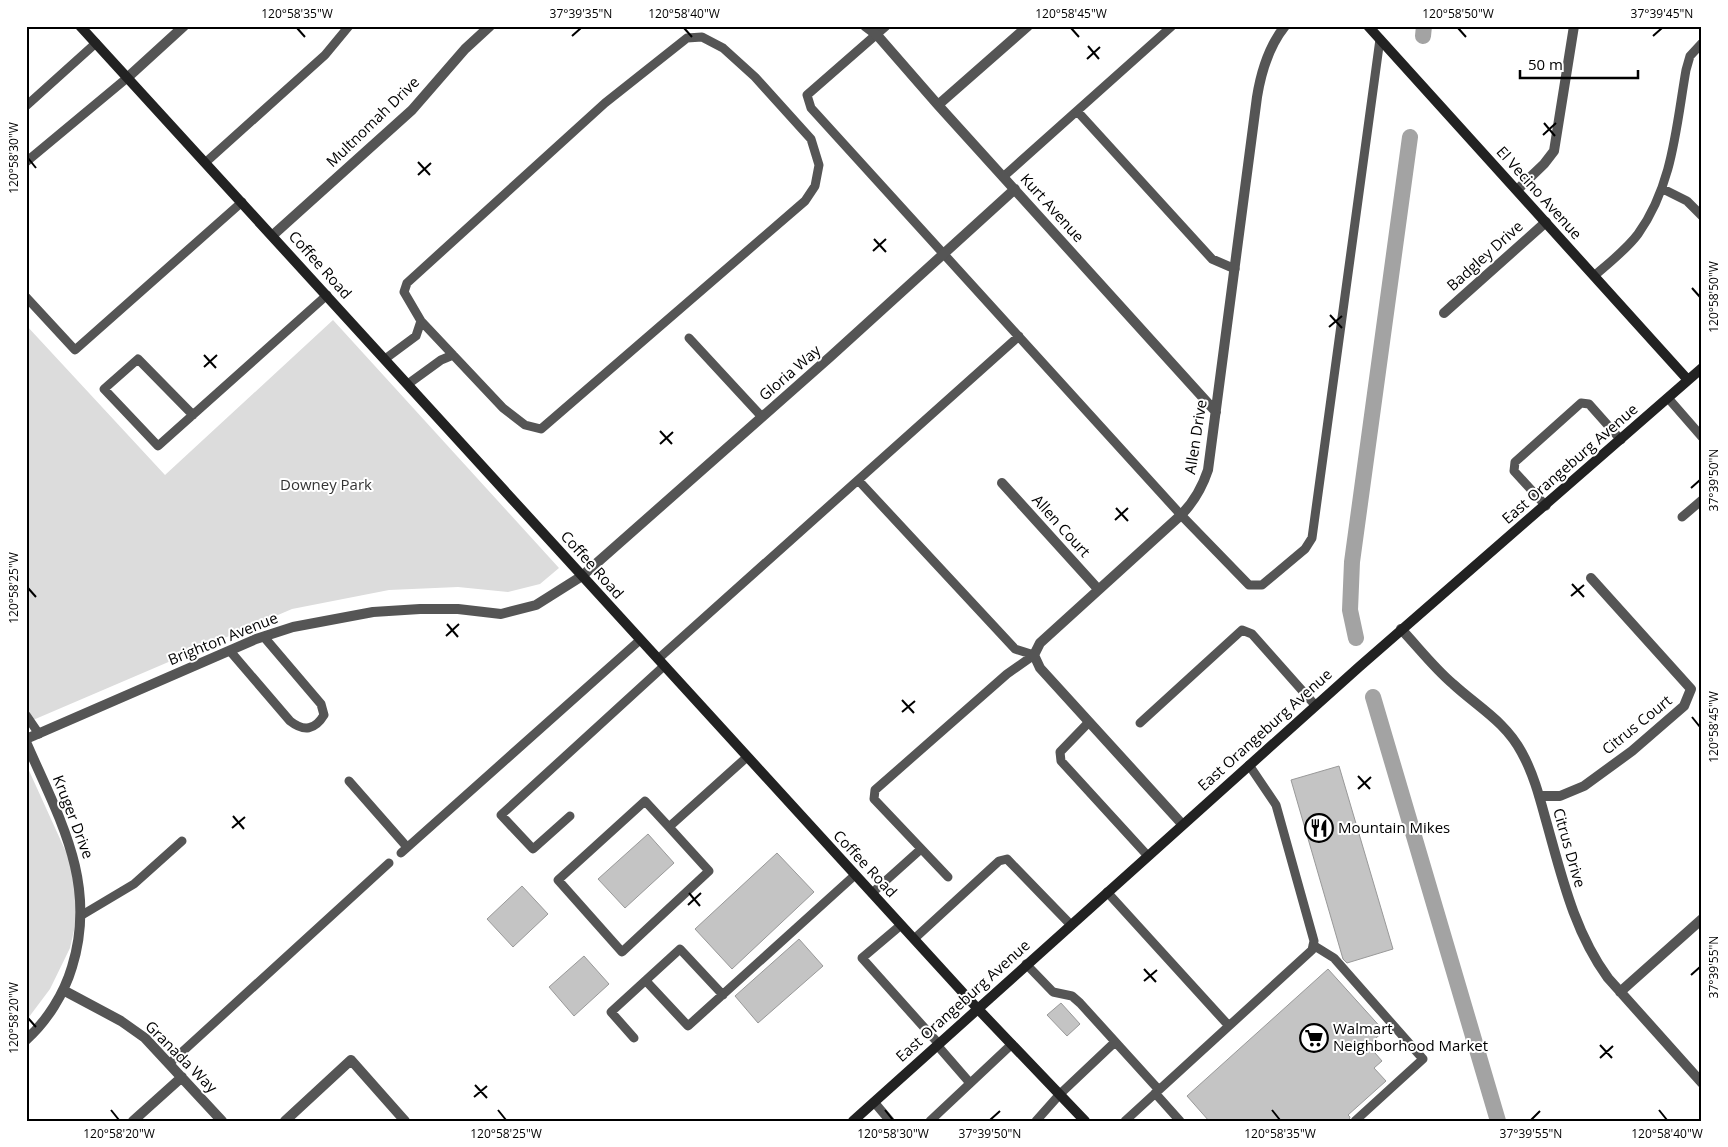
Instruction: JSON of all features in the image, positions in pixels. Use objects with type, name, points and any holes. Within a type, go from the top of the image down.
[{"type":"street","name":"Coffee Road","points":[[80,26],[273,235],[977,1008],[1085,1121]]},
{"type":"street","points":[[127,78],[184,26]]},
{"type":"street","name":"Multnomah Drive","points":[[273,235],[412,110],[465,49],[490,26]]},
{"type":"street","name":"Kurt Avenue","points":[[865,26],[877,35],[1216,412]]},
{"type":"street","points":[[938,105],[1028,26]]},
{"type":"street","name":"Allen Drive","points":[[1034,655],[1040,643],[1192,504],[1203,486],[1208,470],[1261,74],[1270,50],[1285,26]]},
{"type":"street","name":"El Vecino Avenue","points":[[1368,26],[1688,380]]},
{"type":"street","points":[[1517,190],[1544,164],[1554,151],[1574,26]]},
{"type":"street","name":"Gloria Way","points":[[582,576],[945,254],[1015,189]]},
{"type":"street","name":"Badgley Drive","points":[[1444,313],[1546,222]]},
{"type":"street","name":"East Orangeburg Avenue","points":[[853,1121],[1070,924],[1401,629],[1546,506],[1702,368]]},
{"type":"street","name":"Allen Court","points":[[1002,483],[1098,589]]},
{"type":"street","name":"Brighton Avenue","points":[[26,741],[264,637],[326,619],[373,612],[429,609],[501,614],[536,605],[582,576]]},
{"type":"street","name":"Citrus Court","points":[[1539,796],[1560,796],[1584,786],[1632,751],[1684,706],[1691,689],[1591,578]]},
{"type":"street","name":"Citrus Drive","points":[[1401,629],[1451,683],[1495,716],[1509,732],[1525,758],[1539,796],[1570,905],[1581,935],[1595,961],[1620,992],[1702,1083]]},
{"type":"street","points":[[1034,655],[1040,668],[1182,824]]},
{"type":"street","name":"Kruger Drive","points":[[26,741],[70,844],[79,875],[82,915],[77,951],[63,990],[50,1012],[26,1040]]},
{"type":"street","points":[[1620,992],[1702,919]]},
{"type":"street","name":"Granada Way","points":[[63,990],[121,1021],[145,1038],[222,1121]]},
{"type":"street","points":[[285,1121],[351,1060],[405,1121]]},
{"type":"street","points":[[133,1121],[182,1077]]},
{"type":"lane","points":[[206,162],[325,55],[349,26]]},
{"type":"lane","points":[[886,26],[807,95],[808,102],[1181,515],[1249,585],[1262,585],[1305,549],[1312,538],[1380,39]]},
{"type":"lane","points":[[1003,176],[1172,26]]},
{"type":"lane","points":[[702,37],[723,48],[755,77],[810,139],[819,166],[815,186],[805,201],[541,429],[526,425],[503,408],[453,355],[421,321],[404,292],[407,283],[605,103],[687,38],[702,37]]},
{"type":"lane","points":[[26,106],[96,43]]},
{"type":"lane","points":[[1594,276],[1638,235],[1663,189],[1670,166],[1686,70],[1690,56],[1702,43]]},
{"type":"lane","points":[[26,162],[127,78]]},
{"type":"lane","points":[[1077,111],[1212,259],[1235,269]]},
{"type":"lane","points":[[1663,189],[1687,200],[1702,216]]},
{"type":"lane","points":[[26,297],[75,350],[242,202]]},
{"type":"lane","points":[[193,415],[138,360],[104,389],[158,446],[193,415],[327,295]]},
{"type":"lane","points":[[385,359],[416,336],[421,321]]},
{"type":"lane","points":[[570,816],[533,849],[501,815],[858,480],[1020,336]]},
{"type":"lane","points":[[689,338],[762,417]]},
{"type":"lane","points":[[408,384],[441,360],[453,355]]},
{"type":"lane","points":[[1668,398],[1702,437]]},
{"type":"lane","points":[[1546,506],[1514,472],[1515,462],[1581,402],[1588,404],[1621,440]]},
{"type":"lane","points":[[858,480],[1015,649],[1034,655]]},
{"type":"lane","points":[[1682,517],[1702,500]]},
{"type":"lane","points":[[1140,723],[1242,630],[1252,634],[1316,705]]},
{"type":"lane","points":[[230,651],[298,728],[309,729],[319,724],[324,715],[321,704],[264,637]]},
{"type":"lane","points":[[348,781],[404,850],[640,640]]},
{"type":"lane","points":[[948,877],[874,799],[875,790],[1007,674],[1034,655]]},
{"type":"lane","points":[[26,715],[39,734]]},
{"type":"lane","points":[[1089,722],[1060,752],[1061,761],[1147,855]]},
{"type":"lane","points":[[669,827],[747,757]]},
{"type":"lane","points":[[1125,1121],[1312,950],[1314,941],[1276,806],[1248,765]]},
{"type":"lane","points":[[645,801],[669,827],[709,871],[622,952],[558,880],[645,801]]},
{"type":"lane","points":[[82,915],[134,884],[182,841]]},
{"type":"lane","points":[[872,893],[921,849]]},
{"type":"lane","points":[[914,939],[999,861],[1007,860],[1070,924]]},
{"type":"lane","points":[[170,1064],[388,863]]},
{"type":"lane","points":[[646,981],[688,1026],[855,875]]},
{"type":"lane","points":[[1107,892],[1229,1026]]},
{"type":"lane","points":[[901,925],[862,958],[970,1083]]},
{"type":"lane","points":[[1313,945],[1334,958],[1422,1059],[1355,1121]]},
{"type":"lane","points":[[634,1038],[611,1012],[680,949],[723,995]]},
{"type":"lane","points":[[1026,964],[1053,992],[1072,996],[1080,1003],[1157,1091],[1180,1121]]},
{"type":"lane","points":[[1036,1121],[1060,1094],[1115,1042]]},
{"type":"lane","points":[[930,1121],[1012,1044]]},
{"type":"lane","points":[[874,1102],[890,1121]]},
{"type":"green space","name":"Downey Park","points":[[333,320],[559,568],[540,584],[508,592],[458,587],[389,590],[292,609],[26,723],[26,325],[165,475]]},
{"type":"green space","points":[[26,764],[71,863],[79,908],[70,948],[50,989],[26,1021]]},
{"type":"building","points":[[1339,766],[1393,949],[1347,963],[1343,959],[1291,780]]},
{"type":"building","points":[[648,834],[674,863],[625,908],[598,879]]},
{"type":"building","points":[[777,853],[814,892],[732,969],[695,929]]},
{"type":"building","points":[[522,886],[548,914],[513,947],[487,919]]},
{"type":"building","points":[[799,939],[823,966],[758,1023],[735,996]]},
{"type":"building","points":[[584,956],[609,984],[574,1016],[549,987]]},
{"type":"building","name":"Walmart Neighborhood Market","points":[[1328,969],[1384,1031],[1368,1045],[1382,1061],[1374,1068],[1386,1081],[1348,1115],[1350,1117],[1349,1121],[1209,1121],[1187,1096]]},
{"type":"building","points":[[1061,1003],[1080,1024],[1067,1036],[1047,1015]]},
{"type":"waterway","points":[[1423,36],[1424,26]]},
{"type":"waterway","points":[[1356,638],[1350,610],[1352,562],[1410,137]]},
{"type":"waterway","points":[[1373,697],[1498,1121]]},
{"type":"place","name":"Mountain Mikes","points":[[1319,828]]},
{"type":"place","name":"Walmart Neighborhood Market","points":[[1314,1038]]}]
